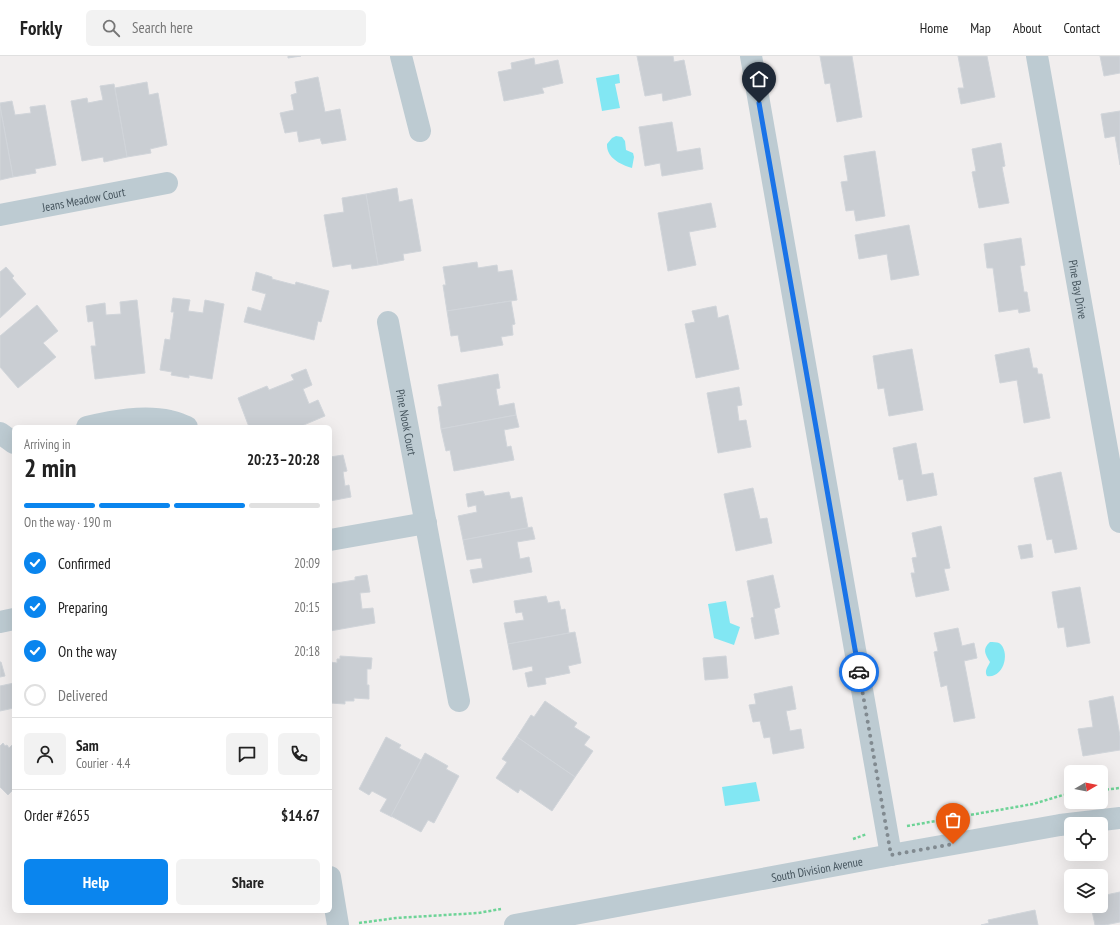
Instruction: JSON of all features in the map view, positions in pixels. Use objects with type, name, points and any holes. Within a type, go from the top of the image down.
[{"type":"street","points":[[401,56],[420,131]]},
{"type":"street","points":[[751,56],[891,855]]},
{"type":"street","name":"Pine Bay Drive","points":[[1037,56],[1120,522]]},
{"type":"street","name":"Jeans Meadow Court","points":[[0,215],[167,183]]},
{"type":"street","name":"Pine Nook Court","points":[[388,322],[459,701]]},
{"type":"street","points":[[97,425],[122,420],[149,419],[170,421],[181,425]]},
{"type":"street","points":[[0,433],[12,442]]},
{"type":"street","points":[[332,540],[426,523]]},
{"type":"street","points":[[0,622],[12,619]]},
{"type":"street","name":"South Division Avenue","points":[[519,925],[891,855],[1060,825],[1120,818]]},
{"type":"street","points":[[332,889],[338,925]]},
{"type":"path","points":[[1108,789],[1120,788]]},
{"type":"water","points":[[619,74],[620,83],[615,84],[620,108],[602,111],[596,78]]},
{"type":"water","points":[[616,136],[622,137],[625,141],[626,150],[633,153],[634,157],[632,168],[618,162],[612,157],[608,150],[607,144]]},
{"type":"water","points":[[726,601],[730,623],[740,627],[734,645],[714,638],[708,604]]},
{"type":"water","points":[[990,642],[999,643],[1003,647],[1005,658],[1004,664],[998,673],[993,676],[987,676],[986,670],[990,662],[985,649]]},
{"type":"water","points":[[756,782],[760,801],[725,806],[722,787]]},
{"type":"building","points":[[288,56],[301,56],[288,58]]},
{"type":"building","points":[[637,56],[673,56],[674,62],[684,60],[691,95],[663,101],[662,93],[645,96]]},
{"type":"building","points":[[820,56],[852,56],[862,117],[837,122],[830,83],[825,84]]},
{"type":"building","points":[[958,56],[987,56],[995,97],[961,104],[958,88],[964,88]]},
{"type":"building","points":[[1100,56],[1120,56],[1120,73],[1104,76]]},
{"type":"building","points":[[534,58],[535,65],[558,60],[563,83],[542,88],[544,93],[504,101],[498,72],[512,69],[511,63]]},
{"type":"building","points":[[318,77],[325,112],[340,109],[346,140],[322,144],[320,138],[299,142],[297,131],[285,133],[280,113],[294,110],[291,95],[297,93],[295,82]]},
{"type":"building","points":[[147,82],[149,95],[158,93],[167,145],[150,149],[151,153],[127,157],[115,88]]},
{"type":"building","points":[[114,84],[127,157],[104,162],[103,157],[82,161],[71,101],[87,98],[88,103],[103,100],[100,86]]},
{"type":"building","points":[[12,101],[15,115],[31,113],[30,107],[45,105],[56,165],[35,169],[36,173],[13,177],[0,106],[0,103]]},
{"type":"building","points":[[0,106],[13,177],[0,180]]},
{"type":"building","points":[[1120,111],[1120,165],[1115,136],[1105,138],[1101,114]]},
{"type":"building","points":[[672,122],[677,152],[700,148],[703,169],[662,176],[660,163],[645,166],[639,127]]},
{"type":"building","points":[[1001,143],[1005,166],[1002,167],[1009,203],[979,208],[972,172],[976,171],[972,149]]},
{"type":"building","points":[[875,151],[885,216],[856,221],[854,210],[846,211],[841,182],[848,181],[844,156]]},
{"type":"building","points":[[397,188],[399,202],[412,199],[421,251],[403,254],[404,260],[378,265],[366,194]]},
{"type":"building","points":[[366,194],[378,265],[352,269],[351,264],[333,267],[324,215],[344,212],[342,198]]},
{"type":"building","points":[[711,203],[716,227],[689,232],[696,265],[668,271],[658,213]]},
{"type":"building","points":[[909,225],[919,275],[891,280],[887,254],[859,259],[855,235]]},
{"type":"building","points":[[1021,238],[1025,265],[1020,266],[1024,292],[1027,292],[1030,311],[1019,313],[1018,309],[999,312],[993,268],[987,268],[984,244]]},
{"type":"building","points":[[477,262],[478,268],[497,265],[498,272],[512,270],[517,300],[447,311],[443,285],[446,285],[443,267]]},
{"type":"building","points":[[6,267],[14,276],[12,278],[26,294],[0,318],[0,272]]},
{"type":"building","points":[[256,272],[272,277],[272,279],[295,285],[296,282],[329,291],[321,322],[318,321],[314,340],[244,322],[248,307],[261,311],[266,294],[252,290]]},
{"type":"building","points":[[173,298],[190,300],[188,311],[203,313],[205,300],[224,304],[212,379],[189,375],[189,378],[171,375],[172,372],[160,370],[165,339],[170,340],[174,312],[171,312]]},
{"type":"building","points":[[137,300],[145,373],[95,379],[91,346],[96,346],[93,321],[88,322],[86,306],[105,303],[106,315],[121,314],[120,302]]},
{"type":"building","points":[[511,301],[515,324],[512,325],[513,335],[501,337],[503,345],[461,352],[458,335],[451,336],[447,311]]},
{"type":"building","points":[[37,305],[58,331],[43,343],[56,357],[18,388],[0,367],[0,336]]},
{"type":"building","points":[[716,306],[718,318],[728,315],[739,369],[696,378],[685,324],[695,322],[692,311]]},
{"type":"building","points":[[1029,348],[1033,368],[1037,368],[1038,374],[1042,374],[1050,418],[1024,423],[1017,380],[1000,383],[995,355]]},
{"type":"building","points":[[912,349],[923,410],[889,416],[884,388],[878,389],[873,356]]},
{"type":"building","points":[[306,369],[312,385],[303,389],[309,404],[318,400],[325,416],[304,425],[248,425],[238,398],[267,386],[269,390],[294,380],[291,375]]},
{"type":"building","points":[[498,374],[500,388],[496,389],[499,406],[514,403],[516,415],[441,429],[438,407],[442,406],[438,385]]},
{"type":"building","points":[[739,387],[742,405],[737,406],[739,421],[746,420],[751,447],[718,453],[707,393]]},
{"type":"building","points":[[516,415],[519,427],[504,430],[507,447],[511,446],[514,460],[454,471],[450,450],[446,451],[441,429]]},
{"type":"building","points":[[916,443],[922,475],[933,473],[937,495],[907,501],[903,479],[899,480],[893,448]]},
{"type":"building","points":[[343,455],[347,471],[343,472],[345,486],[349,485],[351,497],[332,501],[332,457]]},
{"type":"building","points":[[1061,472],[1077,549],[1055,553],[1052,539],[1047,540],[1034,478]]},
{"type":"building","points":[[753,488],[760,519],[767,518],[772,543],[736,551],[724,494]]},
{"type":"building","points":[[483,491],[485,496],[509,492],[511,499],[522,497],[528,528],[463,540],[458,516],[477,512],[476,505],[468,507],[466,494]]},
{"type":"building","points":[[941,526],[950,568],[944,569],[949,590],[916,597],[911,573],[915,573],[912,558],[917,557],[912,533]]},
{"type":"building","points":[[532,527],[535,539],[517,542],[520,559],[529,557],[532,572],[473,583],[470,570],[483,568],[481,558],[467,560],[463,540]]},
{"type":"building","points":[[1031,544],[1033,557],[1021,559],[1018,546]]},
{"type":"building","points":[[367,575],[370,592],[360,593],[362,609],[373,608],[375,623],[332,631],[332,584],[355,580],[355,577]]},
{"type":"building","points":[[773,575],[780,607],[774,609],[779,634],[755,639],[751,618],[754,617],[747,581]]},
{"type":"building","points":[[1080,587],[1090,643],[1067,647],[1064,627],[1058,628],[1052,592]]},
{"type":"building","points":[[546,596],[548,603],[559,601],[561,610],[565,609],[569,633],[508,644],[504,623],[524,620],[522,612],[516,613],[514,601]]},
{"type":"building","points":[[958,628],[962,646],[974,643],[977,658],[964,661],[975,718],[954,722],[947,685],[941,687],[934,652],[938,651],[934,633]]},
{"type":"building","points":[[575,632],[581,663],[568,666],[570,673],[545,678],[546,684],[528,687],[525,673],[533,671],[532,666],[513,670],[508,644]]},
{"type":"building","points":[[340,656],[372,658],[371,669],[367,669],[369,699],[354,698],[354,701],[345,701],[345,704],[332,703],[332,662],[337,663],[337,659],[340,659]]},
{"type":"building","points":[[726,656],[728,678],[705,680],[703,658]]},
{"type":"building","points":[[0,662],[5,676],[0,677]]},
{"type":"building","points":[[12,683],[12,708],[0,711],[0,686]]},
{"type":"building","points":[[792,686],[796,709],[786,711],[790,731],[801,729],[804,748],[773,754],[770,737],[764,738],[760,721],[753,722],[749,705],[756,704],[754,694]]},
{"type":"building","points":[[1113,696],[1120,736],[1120,750],[1083,756],[1078,729],[1093,727],[1089,701]]},
{"type":"building","points":[[545,701],[577,723],[574,727],[590,737],[584,745],[593,751],[575,777],[517,737],[531,715],[534,717]]},
{"type":"building","points":[[386,737],[401,745],[399,748],[421,760],[392,817],[380,811],[387,799],[372,791],[369,795],[359,789]]},
{"type":"building","points":[[517,737],[575,777],[552,811],[520,789],[518,793],[496,778],[507,762],[502,759]]},
{"type":"building","points":[[3,743],[9,748],[12,745],[12,791],[8,795],[0,787],[0,746]]},
{"type":"building","points":[[425,753],[448,766],[446,769],[459,776],[434,823],[428,820],[421,832],[391,816]]},
{"type":"building","points":[[1120,892],[1120,922],[1095,925],[1092,913],[1108,913],[1108,895]]},
{"type":"building","points":[[1035,910],[1038,925],[981,925],[989,923],[988,920]]},
{"type":"way so far","points":[[859,672],[891,855],[953,844]]},
{"type":"route","points":[[759,103],[859,672]]}]
